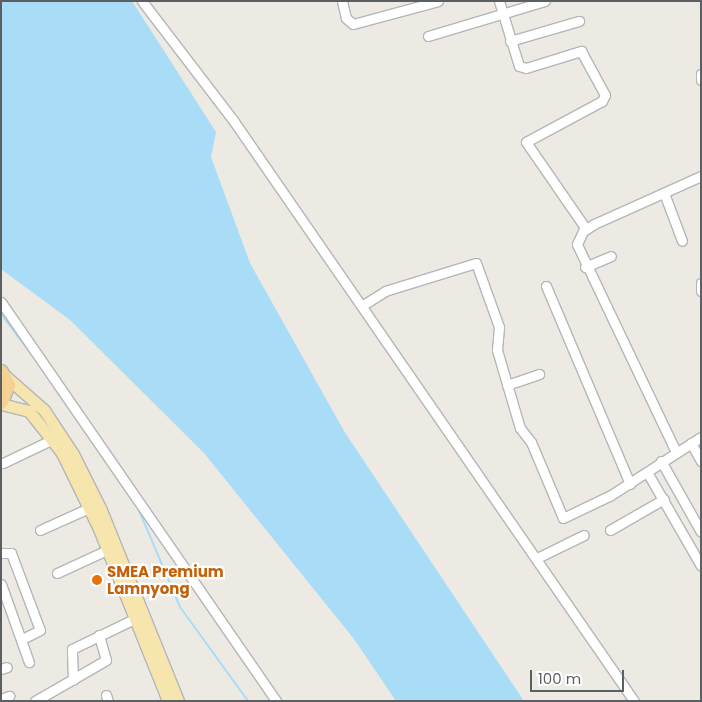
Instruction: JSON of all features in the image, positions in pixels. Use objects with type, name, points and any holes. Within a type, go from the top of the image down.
[{"type":"highway","points":[[1,403],[8,391],[3,374]]},
{"type":"main road","points":[[3,374],[44,410],[73,454],[101,510],[168,701]]},
{"type":"main road","points":[[1,403],[29,411],[53,439],[89,508],[107,550],[132,620],[157,668],[178,701]]},
{"type":"street","points":[[142,1],[201,75],[366,302],[536,558],[634,701]]},
{"type":"street","points":[[342,1],[346,18],[353,24],[438,1]]},
{"type":"street","points":[[499,1],[517,64],[524,68],[581,51],[605,95],[602,101],[526,142],[586,229]]},
{"type":"street","points":[[428,36],[545,1]]},
{"type":"street","points":[[510,41],[579,21]]},
{"type":"street","points":[[701,74],[701,80]]},
{"type":"street","points":[[676,452],[585,267],[577,244],[586,229],[701,176]]},
{"type":"street","points":[[664,193],[682,240]]},
{"type":"street","points":[[585,267],[611,256]]},
{"type":"street","points":[[366,302],[379,294],[475,262],[499,327],[497,350],[507,385],[559,516],[568,518],[630,484],[661,461],[701,437]]},
{"type":"street","points":[[701,283],[701,291]]},
{"type":"street","points":[[546,286],[630,484]]},
{"type":"street","points":[[1,302],[276,701]]},
{"type":"street","points":[[507,385],[539,374]]},
{"type":"street","points":[[3,464],[53,439]]},
{"type":"street","points":[[691,443],[701,461]]},
{"type":"street","points":[[661,461],[701,532]]},
{"type":"street","points":[[647,472],[701,566]]},
{"type":"street","points":[[610,530],[664,499]]},
{"type":"street","points":[[40,530],[89,508]]},
{"type":"street","points":[[536,558],[556,546],[584,535]]},
{"type":"street","points":[[57,573],[107,550]]},
{"type":"street","points":[[1,553],[11,553],[40,630],[22,639]]},
{"type":"street","points":[[1,584],[29,662]]},
{"type":"street","points":[[73,680],[70,651],[132,620]]},
{"type":"street","points":[[35,701],[73,680],[108,657],[100,636]]},
{"type":"water","points":[[1,1],[132,1],[216,132],[211,157],[250,263],[344,431],[524,701],[396,701],[354,639],[204,453],[70,320],[1,269]]},
{"type":"waterway","points":[[1,314],[38,363]]},
{"type":"waterway","points":[[138,508],[180,607],[248,701]]},
{"type":"place","name":"SMEA Premium Lamnyong","points":[[97,580]]}]
